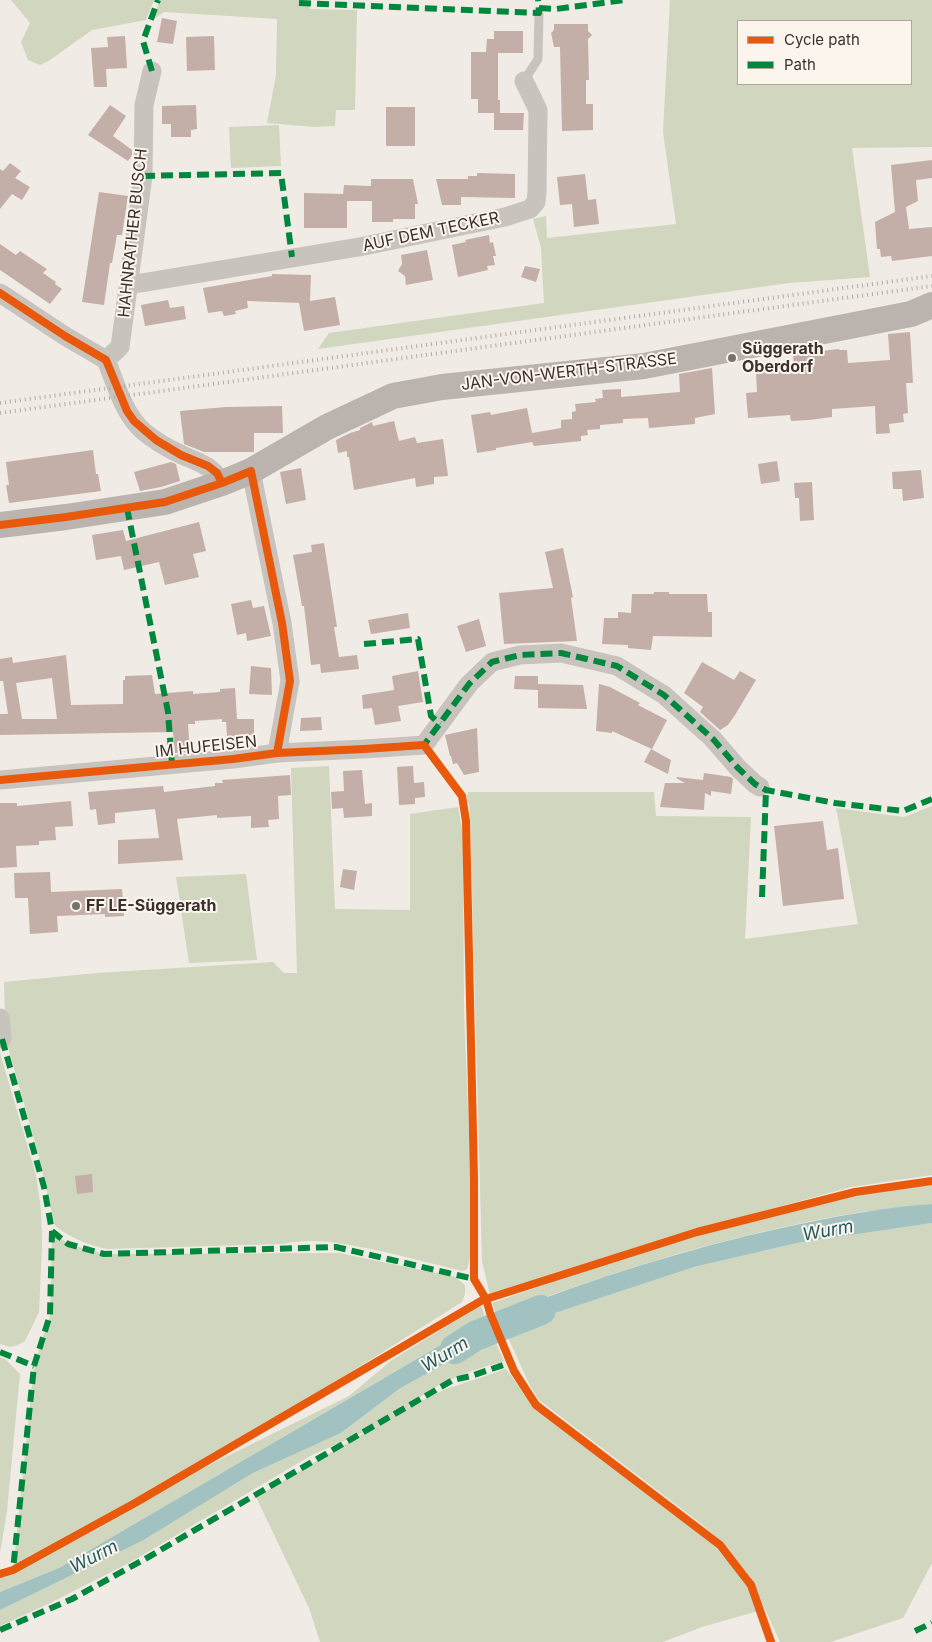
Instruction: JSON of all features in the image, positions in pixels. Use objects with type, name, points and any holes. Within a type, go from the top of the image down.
[{"type":"main road","name":"JAN-VON-WERTH-STRASSE","points":[[0,526],[165,502],[222,483],[251,470],[327,427],[393,396],[442,387],[644,366],[911,314],[931,307]]},
{"type":"street","name":"HAHNRATHER BUSCH","points":[[106,360],[120,347],[143,176],[144,105],[152,71]]},
{"type":"street","name":"AUF DEM TECKER","points":[[129,285],[360,247],[505,217],[530,209],[536,202],[537,192],[538,110],[524,80]]},
{"type":"street","points":[[0,293],[65,336],[106,360],[127,410],[134,421],[156,440],[181,455],[208,466],[217,474],[222,483]]},
{"type":"street","name":"IM HUFEISEN","points":[[0,780],[277,753],[290,681],[282,623],[251,470]]},
{"type":"street","points":[[277,753],[364,750],[424,745],[469,684],[492,662],[520,655],[561,653],[617,666],[664,695],[713,739],[738,768],[760,787]]},
{"type":"street","points":[[0,1018],[1,1039]]},
{"type":"lane","name":"AUF DEM TECKER","points":[[524,80],[538,59],[539,13]]},
{"type":"lane","points":[[751,1585],[771,1642]]},
{"type":"green space","points":[[11,0],[154,0],[146,20],[92,30],[40,65],[28,60],[21,42],[30,23]]},
{"type":"green space","points":[[160,0],[309,0],[310,9],[357,10],[355,110],[336,110],[335,126],[314,127],[267,123],[276,75],[277,19],[164,12],[152,20]]},
{"type":"green space","points":[[670,0],[932,0],[932,147],[852,148],[870,277],[789,283],[318,349],[329,333],[544,303],[541,248],[533,219],[546,216],[547,238],[676,224],[663,132]]},
{"type":"green space","points":[[279,125],[281,166],[231,168],[229,127]]},
{"type":"green space","points":[[329,766],[335,909],[410,910],[410,814],[458,807],[463,834],[464,1010],[470,1162],[470,1258],[467,1269],[462,1271],[386,1252],[318,1241],[283,1244],[107,1249],[86,1243],[67,1234],[55,1226],[38,1153],[6,1040],[4,982],[97,973],[273,962],[284,973],[297,973],[291,768]]},
{"type":"green space","points":[[468,792],[654,792],[656,816],[751,817],[745,939],[858,924],[836,808],[904,817],[932,806],[932,1175],[851,1187],[679,1234],[490,1295],[482,1261],[470,815],[469,804],[466,801]]},
{"type":"green space","points":[[246,874],[257,960],[189,963],[176,877]]},
{"type":"green space","points":[[0,1053],[36,1175],[41,1209],[42,1245],[39,1312],[25,1341],[10,1347],[0,1344]]},
{"type":"green space","points":[[932,1184],[932,1204],[840,1216],[701,1247],[619,1272],[497,1316],[492,1303],[613,1261],[690,1237],[856,1194]]},
{"type":"green space","points":[[932,1223],[932,1563],[903,1618],[831,1642],[780,1642],[750,1576],[723,1543],[700,1523],[539,1400],[530,1386],[506,1333],[531,1321],[694,1267],[797,1243]]},
{"type":"green space","points":[[52,1231],[68,1244],[104,1254],[339,1253],[455,1277],[465,1285],[465,1294],[462,1302],[243,1440],[135,1503],[13,1570],[34,1366],[50,1315]]},
{"type":"green space","points":[[481,1305],[487,1322],[463,1332],[59,1568],[0,1592],[0,1577],[18,1570],[97,1529],[199,1470],[349,1396],[392,1360]]},
{"type":"green space","points":[[493,1337],[504,1361],[453,1378],[418,1398],[408,1407],[446,1389],[506,1369],[532,1404],[668,1507],[713,1544],[749,1586],[758,1611],[702,1627],[663,1642],[320,1642],[309,1608],[256,1497],[371,1429],[312,1455],[129,1563],[0,1626],[0,1610],[142,1541],[253,1473],[341,1433],[399,1389]]},
{"type":"green space","points":[[0,1357],[5,1359],[20,1374],[7,1511],[0,1553]]},
{"type":"water","points":[[932,1204],[932,1223],[797,1243],[694,1267],[531,1321],[506,1333],[497,1316],[604,1277],[749,1235],[840,1216],[895,1207]]},
{"type":"water","points":[[487,1322],[493,1337],[399,1389],[341,1433],[253,1473],[142,1541],[0,1610],[0,1592],[59,1568],[463,1332]]},
{"type":"building","points":[[162,18],[177,21],[173,44],[157,42]]},
{"type":"building","points":[[554,24],[588,24],[588,31],[592,35],[588,39],[589,80],[586,80],[586,104],[593,104],[593,130],[562,131],[560,47],[554,47],[551,33],[554,30]]},
{"type":"building","points":[[494,31],[523,31],[523,53],[498,53],[498,100],[500,100],[500,113],[524,113],[523,130],[494,130],[494,113],[478,113],[478,99],[471,99],[471,52],[486,52],[487,39],[494,39]]},
{"type":"building","points":[[125,36],[127,68],[106,69],[107,87],[94,87],[91,48],[108,47],[107,37]]},
{"type":"building","points":[[214,36],[215,70],[187,71],[186,37]]},
{"type":"building","points":[[110,105],[126,116],[113,136],[132,150],[132,155],[128,161],[88,135]]},
{"type":"building","points":[[196,105],[197,129],[191,130],[191,137],[171,137],[171,124],[162,124],[162,106]]},
{"type":"building","points":[[386,107],[415,107],[415,146],[386,146]]},
{"type":"building","points":[[932,160],[932,178],[916,180],[918,201],[906,207],[909,229],[932,227],[932,256],[892,261],[891,256],[881,257],[880,249],[877,249],[875,222],[895,212],[891,165]]},
{"type":"building","points":[[10,163],[21,171],[15,178],[30,187],[22,200],[12,194],[0,209],[0,169],[3,171]]},
{"type":"building","points":[[477,173],[515,174],[515,198],[461,197],[461,205],[442,205],[436,179],[468,179],[468,176],[477,176]]},
{"type":"building","points":[[585,174],[588,200],[596,199],[599,224],[574,227],[572,204],[560,205],[557,177]]},
{"type":"building","points":[[371,179],[413,179],[418,204],[415,204],[415,219],[393,219],[393,222],[372,222],[372,201],[347,201],[347,228],[304,228],[304,193],[343,194],[344,185],[371,186]]},
{"type":"building","points":[[99,192],[128,196],[122,235],[117,235],[112,263],[110,263],[104,305],[82,302]]},
{"type":"building","points":[[489,235],[490,243],[493,242],[496,256],[493,256],[495,265],[487,266],[488,270],[458,277],[452,245]]},
{"type":"building","points":[[0,244],[16,255],[20,251],[47,269],[43,273],[62,289],[50,304],[0,270]]},
{"type":"building","points":[[427,250],[433,280],[406,285],[405,276],[398,271],[402,264],[401,255]]},
{"type":"building","points":[[525,266],[540,269],[536,282],[521,277]]},
{"type":"building","points":[[272,274],[311,275],[310,301],[335,297],[340,325],[304,331],[299,303],[301,303],[247,301],[248,308],[235,311],[236,314],[224,316],[222,311],[208,313],[203,288],[272,276]]},
{"type":"building","points":[[168,300],[170,308],[184,306],[186,319],[145,326],[141,305]]},
{"type":"building","points":[[910,332],[913,383],[906,383],[908,413],[903,414],[904,422],[889,424],[890,433],[876,434],[875,406],[832,409],[832,417],[809,420],[791,421],[790,415],[748,418],[746,393],[757,392],[756,372],[794,369],[793,354],[839,349],[847,350],[848,363],[890,360],[888,334]]},
{"type":"building","points":[[712,368],[715,414],[695,418],[695,424],[649,428],[648,418],[623,419],[623,423],[600,425],[600,429],[587,430],[588,435],[581,436],[581,441],[534,446],[532,442],[477,453],[471,415],[490,412],[491,415],[527,408],[532,433],[561,428],[561,420],[572,419],[572,412],[576,411],[575,404],[596,402],[595,399],[603,398],[602,390],[621,389],[621,397],[680,392],[679,374]]},
{"type":"building","points":[[282,406],[283,433],[254,433],[254,452],[204,452],[184,444],[180,411],[226,407]]},
{"type":"building","points":[[394,421],[399,441],[415,437],[417,443],[443,439],[448,476],[434,477],[434,484],[416,487],[415,478],[354,490],[347,451],[338,453],[336,440],[360,430],[360,428],[372,422],[373,426]]},
{"type":"building","points":[[93,450],[96,474],[98,474],[101,491],[9,503],[6,485],[9,485],[6,462]]},
{"type":"building","points":[[777,461],[780,481],[761,484],[758,464]]},
{"type":"building","points":[[171,462],[176,464],[180,481],[140,491],[134,472]]},
{"type":"building","points":[[301,468],[306,500],[286,504],[280,472]]},
{"type":"building","points":[[921,470],[924,498],[903,501],[902,489],[893,489],[892,472]]},
{"type":"building","points":[[812,482],[814,520],[800,521],[799,498],[795,498],[794,483]]},
{"type":"building","points":[[199,522],[206,551],[193,554],[199,577],[165,585],[159,562],[124,570],[121,556],[96,560],[92,535],[123,530],[126,541]]},
{"type":"building","points":[[324,543],[337,627],[334,627],[339,657],[357,655],[359,669],[321,673],[320,664],[311,665],[304,606],[302,606],[293,555],[312,552],[311,545]]},
{"type":"building","points":[[563,548],[573,597],[571,598],[577,641],[504,644],[499,593],[553,588],[545,552]]},
{"type":"building","points":[[654,592],[707,594],[708,612],[712,612],[712,637],[653,636],[651,650],[628,648],[628,645],[602,644],[604,618],[618,618],[618,612],[631,613],[632,594],[654,594]]},
{"type":"building","points":[[251,600],[253,608],[264,606],[271,636],[247,641],[246,633],[237,635],[231,604]]},
{"type":"building","points":[[408,613],[410,628],[371,634],[368,620]]},
{"type":"building","points":[[479,619],[486,646],[466,652],[457,626]]},
{"type":"building","points":[[66,655],[71,705],[123,704],[123,680],[125,680],[125,676],[152,675],[155,694],[193,691],[193,694],[220,692],[220,689],[235,688],[237,719],[254,719],[254,735],[242,735],[243,746],[228,748],[226,722],[222,722],[222,719],[195,721],[195,724],[188,724],[190,752],[175,753],[173,732],[0,735],[0,714],[8,714],[3,681],[0,681],[0,659],[12,657],[13,663]],"holes":[[[52,678],[57,719],[22,719],[16,683]]]},
{"type":"building","points":[[702,662],[734,680],[740,671],[756,680],[728,725],[720,730],[700,712],[703,707],[684,693]]},
{"type":"building","points":[[251,666],[271,668],[272,695],[249,694]]},
{"type":"building","points":[[418,671],[423,702],[398,706],[401,721],[375,725],[372,708],[363,709],[362,695],[394,690],[392,676]]},
{"type":"building","points":[[515,676],[538,676],[538,684],[583,685],[587,709],[538,708],[538,690],[514,689]]},
{"type":"building","points":[[599,684],[610,687],[640,703],[638,705],[667,720],[652,749],[612,731],[612,733],[596,731]]},
{"type":"building","points":[[321,717],[322,730],[300,731],[301,718]]},
{"type":"building","points":[[477,728],[479,772],[464,775],[457,763],[453,764],[445,735]]},
{"type":"building","points":[[651,749],[671,760],[668,774],[644,762]]},
{"type":"building","points":[[413,766],[414,783],[424,782],[425,797],[415,798],[415,804],[399,805],[397,767]]},
{"type":"building","points":[[362,770],[365,804],[372,803],[372,816],[344,818],[343,808],[332,809],[331,792],[344,791],[343,771]]},
{"type":"building","points":[[704,773],[731,777],[733,779],[731,794],[711,791],[711,796],[705,793],[704,810],[660,807],[665,783],[685,783],[677,777],[703,780]]},
{"type":"building","points":[[290,775],[291,795],[278,796],[279,819],[268,820],[269,827],[251,828],[251,816],[217,818],[217,815],[177,819],[183,860],[118,864],[118,840],[159,838],[155,809],[115,813],[115,823],[98,825],[96,809],[90,810],[88,792],[163,786],[164,792],[215,786],[215,783],[223,783],[222,780]]},
{"type":"building","points":[[71,801],[73,826],[55,827],[56,840],[39,841],[39,845],[16,846],[17,867],[0,868],[0,803],[17,803],[17,806]]},
{"type":"building","points":[[823,821],[827,850],[838,848],[844,899],[783,906],[774,826]]},
{"type":"building","points":[[343,869],[357,871],[354,890],[340,887]]},
{"type":"building","name":"FF LE-Süggerath","points":[[50,872],[51,892],[122,889],[124,916],[105,917],[105,914],[57,916],[58,932],[30,934],[28,898],[15,898],[14,873]]},
{"type":"building","points":[[92,1174],[93,1192],[77,1194],[75,1176]]},
{"type":"waterway","name":"Wurm","points":[[455,1349],[475,1336],[541,1310]]},
{"type":"railway","points":[[0,403],[932,276]]},
{"type":"railway","points":[[0,413],[932,286]]},
{"type":"marked path","points":[[152,71],[143,41],[158,0]]},
{"type":"marked path","points":[[299,3],[539,13],[538,0]]},
{"type":"marked path","points":[[539,8],[556,9],[625,0]]},
{"type":"marked path","points":[[143,176],[281,173],[292,257]]},
{"type":"marked path","points":[[127,508],[168,712],[172,764]]},
{"type":"marked path","points":[[364,644],[418,639],[431,716],[440,724]]},
{"type":"marked path","points":[[419,745],[424,745],[469,684],[492,662],[520,655],[561,653],[617,666],[664,695],[713,739],[738,768],[755,784],[766,790],[835,803],[903,811],[932,799]]},
{"type":"marked path","points":[[762,897],[766,790]]},
{"type":"marked path","points":[[2,1039],[44,1187],[52,1231],[50,1315],[34,1366],[13,1570]]},
{"type":"marked path","points":[[52,1231],[68,1244],[104,1254],[336,1247],[474,1279]]},
{"type":"marked path","points":[[0,1352],[34,1366]]},
{"type":"marked path","points":[[0,1630],[72,1599],[145,1559],[453,1380],[512,1362]]},
{"type":"marked path","points":[[915,1631],[932,1623]]},
{"type":"cycle path","points":[[0,293],[65,336],[106,360],[127,411],[134,421],[156,440],[181,455],[208,466],[217,473],[222,483]]},
{"type":"cycle path","points":[[0,525],[165,502],[251,471],[282,623],[290,681],[277,753]]},
{"type":"cycle path","points":[[0,780],[233,759],[277,753],[424,745],[462,796],[466,821],[474,1178],[474,1279],[486,1299],[514,1371],[536,1405],[720,1545],[751,1585],[771,1642]]},
{"type":"cycle path","points":[[486,1299],[697,1232],[855,1192],[932,1181]]},
{"type":"cycle path","points":[[0,1574],[13,1570],[135,1503],[486,1298]]},
{"type":"place","name":"Süggerath Oberdorf","points":[[732,358]]},
{"type":"place","name":"FF LE-Süggerath","points":[[76,906]]}]
